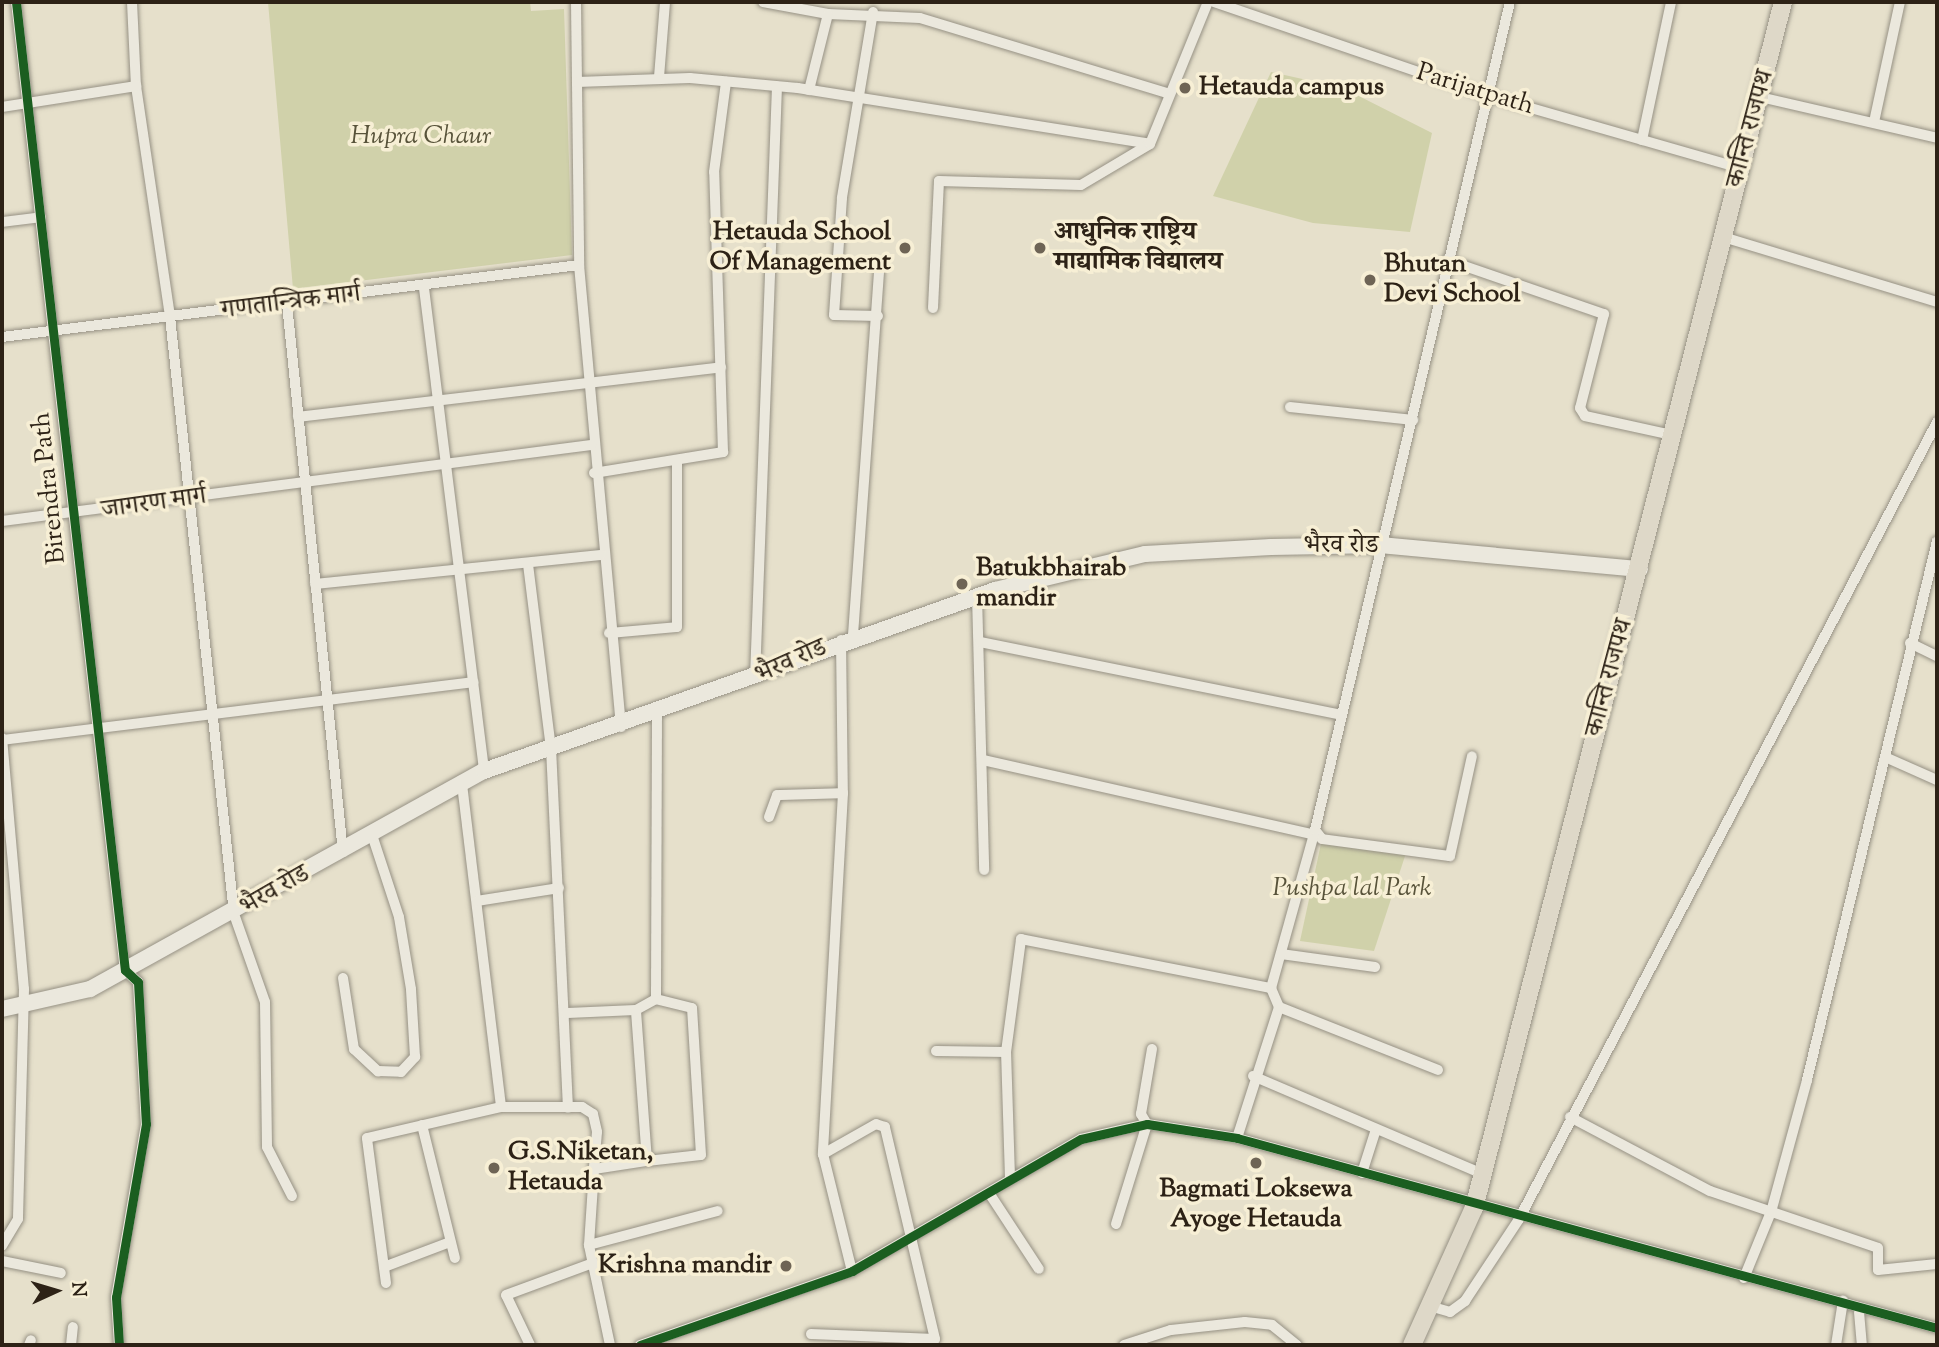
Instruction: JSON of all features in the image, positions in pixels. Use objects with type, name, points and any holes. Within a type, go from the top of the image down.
[{"type":"main road","name":"कान्ति राजपथ","points":[[1412,1345],[1433,1307],[1474,1208],[1676,436],[1783,2]]},
{"type":"main road","name":"भैरव रोड","points":[[2,1009],[90,989],[234,914],[484,771],[621,727],[755,678],[847,638],[977,595],[1145,554],[1380,545],[1640,569]]},
{"type":"street","name":"Birendra Path","points":[[16,2],[125,970],[138,982],[146,1124],[116,1297],[119,1345]]},
{"type":"street","points":[[132,2],[136,86],[170,317],[188,500],[215,714],[234,914],[265,1002],[267,1147],[292,1196]]},
{"type":"street","points":[[576,2],[579,265],[591,445],[621,727]]},
{"type":"street","points":[[659,77],[665,2]]},
{"type":"street","points":[[763,2],[782,3],[828,14],[873,12],[919,18],[1167,93]]},
{"type":"street","points":[[933,308],[940,181],[1081,185],[1150,144],[1167,93],[1208,2]]},
{"type":"street","name":"Parijatpath","points":[[1214,2],[1489,96],[1740,168]]},
{"type":"street","points":[[1237,1139],[1253,1076],[1279,1007],[1271,988],[1314,832],[1338,714],[1413,420],[1447,260],[1510,2]]},
{"type":"street","points":[[1642,140],[1671,2]]},
{"type":"street","points":[[1874,122],[1900,2]]},
{"type":"street","points":[[873,12],[857,97],[834,315],[878,316]]},
{"type":"street","points":[[809,90],[828,14]]},
{"type":"street","points":[[577,82],[659,77],[777,86],[1150,144]]},
{"type":"street","points":[[594,473],[677,462],[723,452],[714,172],[726,82]]},
{"type":"street","points":[[2,107],[136,86]]},
{"type":"street","points":[[755,678],[777,86]]},
{"type":"street","points":[[1760,97],[1937,138]]},
{"type":"street","points":[[2,222],[41,218]]},
{"type":"street","points":[[1723,237],[1937,302]]},
{"type":"street","points":[[1447,260],[1604,314],[1580,408],[1585,416],[1676,436]]},
{"type":"street","name":"गणतान्त्रिक मार्ग","points":[[2,337],[424,288],[579,265]]},
{"type":"street","points":[[852,1271],[824,1154],[843,793],[847,638],[878,316],[879,272]]},
{"type":"street","points":[[424,288],[484,771]]},
{"type":"street","points":[[287,304],[343,852]]},
{"type":"street","points":[[298,417],[438,398],[721,367]]},
{"type":"street","points":[[1290,407],[1413,420]]},
{"type":"street","points":[[1433,1307],[1450,1312],[1465,1301],[1519,1219],[1937,422]]},
{"type":"street","name":"जागरण मार्ग","points":[[2,521],[74,515],[188,500],[304,479],[446,466],[591,445]]},
{"type":"street","points":[[609,633],[677,627],[677,462]]},
{"type":"street","points":[[1744,1278],[1771,1212],[1937,541]]},
{"type":"street","points":[[315,584],[459,573],[601,555]]},
{"type":"street","points":[[528,564],[551,748],[567,1013],[568,1108]]},
{"type":"street","points":[[977,595],[984,870]]},
{"type":"street","points":[[980,642],[1338,714]]},
{"type":"street","points":[[1910,643],[1937,656]]},
{"type":"street","points":[[2,1246],[18,1219],[19,1006],[24,989],[2,739],[473,682]]},
{"type":"street","points":[[656,999],[657,712]]},
{"type":"street","points":[[983,760],[1314,832],[1322,839],[1450,856],[1472,756]]},
{"type":"street","points":[[1885,757],[1937,780]]},
{"type":"street","points":[[462,784],[501,1107]]},
{"type":"street","points":[[769,817],[778,795],[843,793]]},
{"type":"street","points":[[342,978],[354,1049],[378,1072],[401,1072],[415,1057],[411,989],[399,917],[372,835]]},
{"type":"street","points":[[477,901],[559,888]]},
{"type":"street","points":[[1010,1178],[1006,1052],[1021,939],[1271,988]]},
{"type":"street","points":[[1281,954],[1375,967]]},
{"type":"street","points":[[567,1013],[636,1010],[656,999],[692,1008],[701,1155],[594,1169]]},
{"type":"street","points":[[1279,1007],[1438,1070]]},
{"type":"street","points":[[636,1010],[647,1161]]},
{"type":"street","points":[[1116,1224],[1147,1124],[1141,1114],[1152,1049]]},
{"type":"street","points":[[936,1051],[1006,1052]]},
{"type":"street","points":[[1253,1076],[1483,1174]]},
{"type":"street","points":[[386,1283],[365,1141],[501,1107],[568,1108],[593,1114],[594,1169],[589,1245],[610,1345]]},
{"type":"street","points":[[1570,1118],[1688,1181],[1878,1248],[1878,1270],[1937,1264]]},
{"type":"street","points":[[811,1334],[903,1342],[935,1339],[915,1240],[885,1127],[876,1124],[824,1154]]},
{"type":"street","points":[[640,1345],[852,1271],[915,1240],[991,1196],[1010,1178],[1081,1139],[1147,1124],[1237,1139],[1362,1173],[1474,1208],[1843,1301],[1859,1312],[1937,1327]]},
{"type":"street","points":[[422,1125],[455,1258]]},
{"type":"street","points":[[1362,1173],[1376,1129]]},
{"type":"street","points":[[991,1196],[1039,1269]]},
{"type":"street","points":[[589,1245],[718,1211]]},
{"type":"street","points":[[384,1267],[450,1242]]},
{"type":"street","points":[[2,1261],[61,1273]]},
{"type":"street","points":[[530,1345],[506,1295],[593,1263]]},
{"type":"street","points":[[1836,1345],[1843,1301]]},
{"type":"street","points":[[1859,1312],[1862,1345]]},
{"type":"street","points":[[1124,1345],[1171,1330],[1245,1322],[1272,1325],[1297,1345]]},
{"type":"street","points":[[71,1345],[73,1326]]},
{"type":"green space","name":"Hupra Chaur","points":[[268,2],[530,2],[531,11],[564,9],[572,255],[293,289]]},
{"type":"green space","points":[[1271,72],[1343,88],[1432,133],[1410,232],[1313,223],[1213,196]]},
{"type":"green space","name":"Pushpa lal Park","points":[[1322,839],[1406,853],[1374,951],[1300,941]]},
{"type":"cycle path","points":[[16,2],[125,970],[138,982],[146,1124],[116,1297],[119,1345]]},
{"type":"cycle path","points":[[640,1345],[852,1271],[1081,1139],[1147,1124],[1237,1138],[1937,1328]]},
{"type":"place","name":"Hetauda campus","points":[[1185,88]]},
{"type":"place","name":"Hetauda School Of Management","points":[[905,248]]},
{"type":"place","name":"आधुनिक राष्ट्रिय माद्यामिक विद्यालय","points":[[1040,248]]},
{"type":"place","name":"Bhutan Devi School","points":[[1370,280]]},
{"type":"place","name":"Batukbhairab mandir","points":[[962,584]]},
{"type":"place","name":"Bagmati Loksewa Ayoge Hetauda","points":[[1256,1163]]},
{"type":"place","name":"G.S.Niketan, Hetauda","points":[[494,1168]]},
{"type":"place","name":"Krishna mandir","points":[[786,1266]]}]
